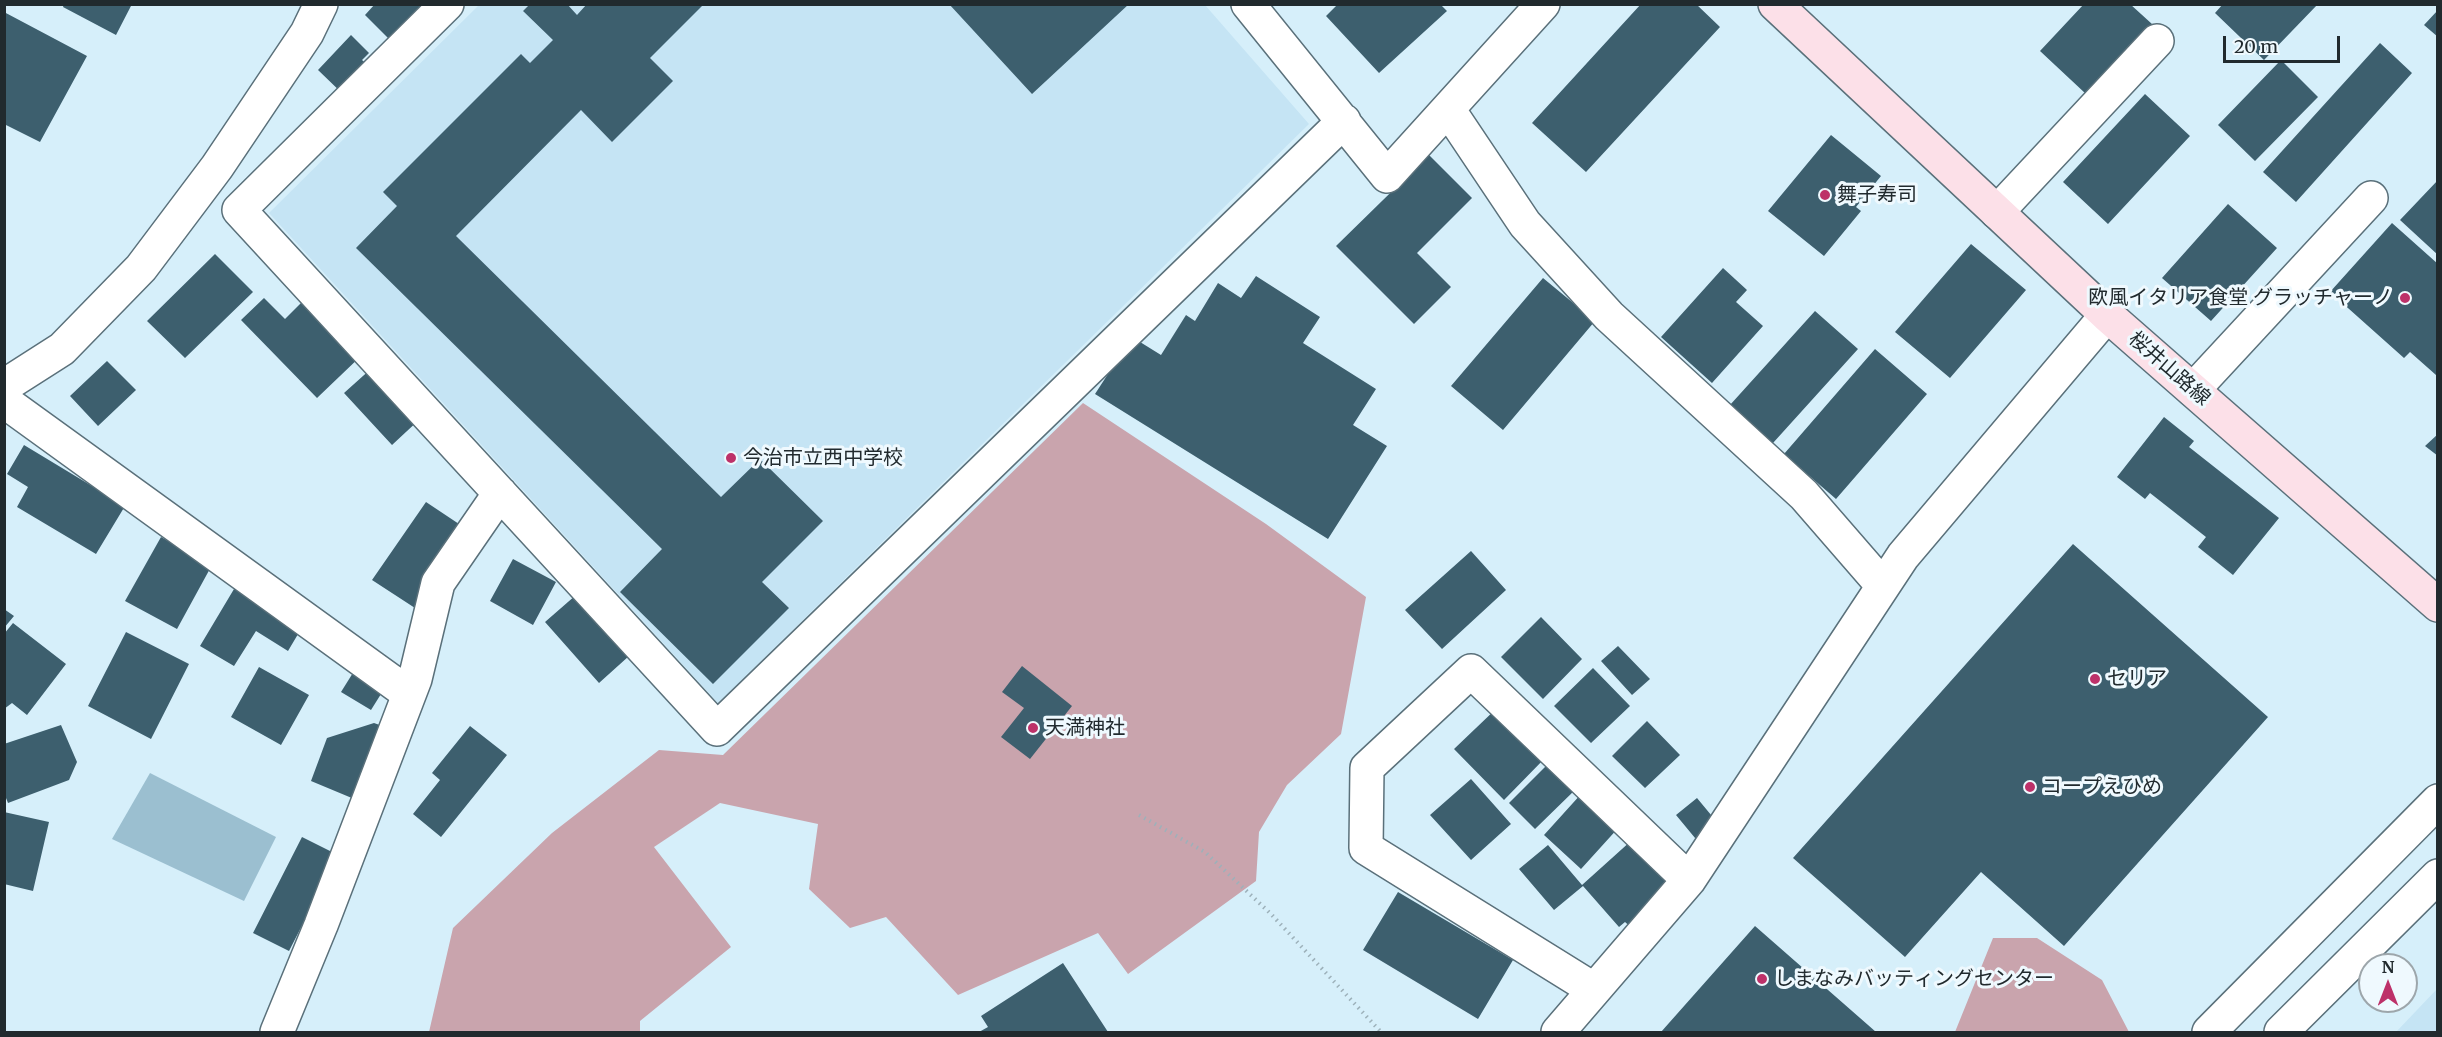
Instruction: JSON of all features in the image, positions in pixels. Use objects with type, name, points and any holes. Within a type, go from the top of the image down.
[{"type":"main road","name":"桜井山路線","points":[[1775,4],[2107,315],[2438,605]]},
{"type":"street","points":[[4,386],[62,349],[141,268],[217,167],[307,33],[321,4]]},
{"type":"street","points":[[447,4],[239,210],[717,729],[1344,121]]},
{"type":"street","points":[[1248,4],[1387,176],[1543,4]]},
{"type":"street","points":[[1997,212],[2157,41]]},
{"type":"street","points":[[1448,108],[1526,224],[1609,316],[1804,495],[1883,585]]},
{"type":"street","points":[[2193,390],[2371,198]]},
{"type":"street","points":[[1558,1032],[1689,880],[1903,555],[2107,315]]},
{"type":"street","points":[[4,401],[409,694]]},
{"type":"street","points":[[277,1032],[321,926],[409,694],[438,583],[500,493]]},
{"type":"street","points":[[1593,989],[1366,848],[1367,768],[1471,671],[1689,880]]},
{"type":"street","points":[[2209,1032],[2438,801]]},
{"type":"street","points":[[2282,1032],[2438,876]]},
{"type":"path","points":[[1139,815],[1205,852],[1271,914],[1380,1032]]},
{"type":"shaded area","name":"今治市立西中学校","points":[[479,5],[1205,5],[1309,124],[718,703],[269,213]]},
{"type":"shaded area","points":[[1083,403],[1266,524],[1366,597],[1341,734],[1287,785],[1259,832],[1256,881],[1128,974],[1098,933],[958,995],[886,917],[850,928],[809,889],[818,824],[720,803],[654,847],[731,947],[640,1021],[640,1032],[429,1032],[453,928],[552,833],[659,750],[723,755]]},
{"type":"shaded area","points":[[150,773],[276,837],[244,901],[112,839]]},
{"type":"shaded area","points":[[1993,938],[2037,938],[2102,980],[2129,1032],[1955,1032]]},
{"type":"shaded area","points":[[2437,989],[2437,1032],[2396,1032],[2414,1013],[2418,1013],[2418,1009]]},
{"type":"building","points":[[64,4],[132,4],[116,35],[63,7]]},
{"type":"building","points":[[375,4],[433,4],[393,43],[365,15]]},
{"type":"building","points":[[530,4],[567,4],[577,15],[587,4],[704,4],[650,58],[673,81],[612,142],[581,110],[456,236],[721,497],[760,459],[823,521],[762,582],[789,608],[713,684],[620,592],[662,549],[356,248],[397,206],[383,192],[521,54],[530,63],[553,40],[523,11]]},
{"type":"building","points":[[949,4],[1129,4],[1032,94]]},
{"type":"building","points":[[1338,4],[1440,4],[1447,11],[1379,73],[1326,16]]},
{"type":"building","points":[[1641,4],[1696,4],[1720,27],[1586,172],[1532,123]]},
{"type":"building","points":[[2084,4],[2130,4],[2152,24],[2086,94],[2040,51]]},
{"type":"building","points":[[2223,4],[2318,4],[2264,60],[2215,13]]},
{"type":"building","points":[[2438,10],[2438,37],[2424,25]]},
{"type":"building","points":[[4,12],[87,56],[40,142],[4,124]]},
{"type":"building","points":[[351,35],[369,53],[362,60],[372,69],[346,97],[318,70]]},
{"type":"building","points":[[2380,43],[2412,73],[2296,202],[2263,172]]},
{"type":"building","points":[[2281,60],[2318,97],[2255,161],[2218,125]]},
{"type":"building","points":[[2145,94],[2190,136],[2108,224],[2063,182]]},
{"type":"building","points":[[1831,135],[1881,176],[1856,207],[1861,211],[1824,256],[1768,211]]},
{"type":"building","points":[[1429,155],[1472,198],[1417,253],[1451,287],[1414,324],[1336,246]]},
{"type":"building","points":[[2438,180],[2438,255],[2400,220]]},
{"type":"building","points":[[2228,204],[2277,248],[2211,321],[2162,278]]},
{"type":"building","points":[[2392,223],[2438,264],[2436,375],[2410,352],[2404,358],[2330,292]]},
{"type":"building","points":[[1971,244],[2026,290],[1950,378],[1895,332]]},
{"type":"building","points":[[215,254],[253,292],[185,358],[147,321]]},
{"type":"building","points":[[1723,268],[1747,290],[1736,302],[1763,326],[1712,383],[1661,337]]},
{"type":"building","points":[[1256,276],[1320,317],[1303,343],[1376,389],[1353,425],[1387,446],[1328,539],[1095,394],[1132,337],[1161,355],[1186,315],[1195,321],[1218,283],[1241,298]]},
{"type":"building","points":[[1543,278],[1595,321],[1503,430],[1451,386]]},
{"type":"building","points":[[307,297],[363,354],[317,398],[241,320],[264,298],[285,319]]},
{"type":"building","points":[[1815,311],[1858,349],[1773,443],[1730,405]]},
{"type":"building","points":[[1875,349],[1927,394],[1836,499],[1784,454]]},
{"type":"building","points":[[107,361],[136,390],[98,426],[70,396]]},
{"type":"building","points":[[373,367],[421,418],[392,445],[344,393]]},
{"type":"building","points":[[2164,417],[2194,441],[2189,447],[2279,518],[2233,575],[2198,547],[2206,537],[2150,493],[2145,499],[2117,477]]},
{"type":"building","points":[[2438,434],[2438,456],[2425,446]]},
{"type":"building","points":[[24,445],[125,506],[96,554],[17,507],[28,487],[7,474]]},
{"type":"building","points":[[426,502],[468,530],[415,608],[372,580]]},
{"type":"building","points":[[161,537],[212,565],[177,629],[125,601]]},
{"type":"building","name":"コープえひめ","points":[[2073,544],[2268,717],[2064,946],[1981,872],[1905,957],[1793,858]]},
{"type":"building","points":[[1471,551],[1506,590],[1442,649],[1405,610]]},
{"type":"building","points":[[513,559],[556,582],[533,625],[490,601]]},
{"type":"building","points":[[237,584],[304,624],[288,651],[256,631],[234,666],[200,646]]},
{"type":"building","points":[[576,595],[629,656],[599,683],[545,622]]},
{"type":"building","points":[[4,609],[14,616],[4,628]]},
{"type":"building","points":[[1541,617],[1582,659],[1543,699],[1501,657]]},
{"type":"building","points":[[13,623],[66,664],[27,715],[12,703],[4,709],[4,634]]},
{"type":"building","points":[[126,632],[189,664],[151,739],[88,706]]},
{"type":"building","points":[[1618,646],[1650,679],[1632,695],[1601,661]]},
{"type":"building","points":[[1022,666],[1072,706],[1030,759],[1001,737],[1024,708],[1002,692]]},
{"type":"building","points":[[259,667],[309,695],[281,745],[231,717]]},
{"type":"building","points":[[356,668],[386,686],[371,710],[341,692]]},
{"type":"building","points":[[1593,668],[1630,706],[1591,743],[1554,706]]},
{"type":"building","points":[[1498,707],[1547,756],[1504,800],[1454,749]]},
{"type":"building","points":[[1647,721],[1680,755],[1645,788],[1612,756]]},
{"type":"building","points":[[374,723],[388,728],[359,801],[311,781],[327,738]]},
{"type":"building","points":[[61,725],[77,762],[69,780],[8,803],[4,793],[4,744]]},
{"type":"building","points":[[470,726],[507,755],[441,837],[413,814],[440,780],[432,773]]},
{"type":"building","points":[[1550,762],[1576,789],[1535,829],[1509,803]]},
{"type":"building","points":[[1471,779],[1511,824],[1471,860],[1430,815]]},
{"type":"building","points":[[1582,793],[1620,826],[1581,869],[1544,835]]},
{"type":"building","points":[[1697,798],[1721,827],[1700,844],[1676,815]]},
{"type":"building","points":[[4,812],[49,822],[33,891],[4,884]]},
{"type":"building","points":[[302,837],[338,855],[289,951],[253,933]]},
{"type":"building","points":[[1632,840],[1678,890],[1634,930],[1625,922],[1619,927],[1583,886],[1554,910],[1519,869],[1548,845],[1582,885]]},
{"type":"building","points":[[1398,892],[1513,960],[1478,1019],[1363,950]]},
{"type":"building","name":"しまなみバッティングセンター","points":[[1755,926],[1876,1032],[1661,1032]]},
{"type":"building","points":[[1063,963],[1108,1032],[979,1032],[988,1027],[981,1016]]},
{"type":"place","name":"舞子寿司","points":[[1825,195]]},
{"type":"place","name":"欧風イタリア食堂 グラッチャーノ","points":[[2405,298]]},
{"type":"place","name":"今治市立西中学校","points":[[731,458]]},
{"type":"place","name":"セリア","points":[[2095,679]]},
{"type":"place","name":"天満神社","points":[[1033,728]]},
{"type":"place","name":"コープえひめ","points":[[2030,787]]},
{"type":"place","name":"しまなみバッティングセンター","points":[[1762,979]]}]
